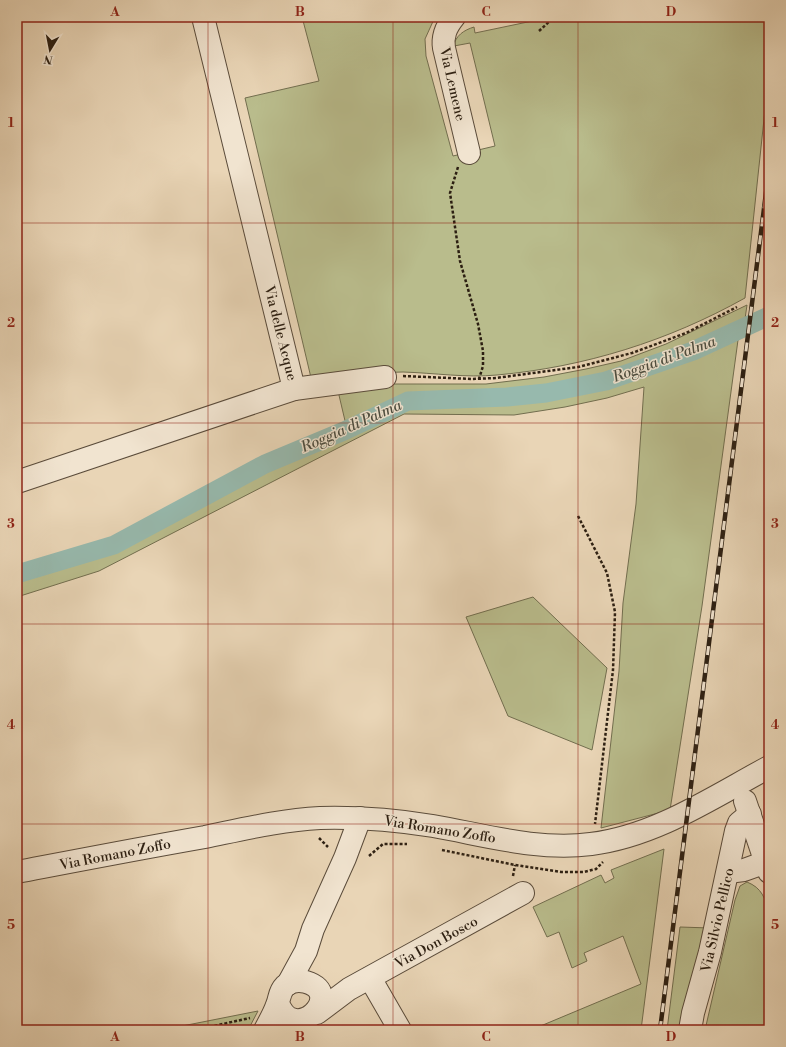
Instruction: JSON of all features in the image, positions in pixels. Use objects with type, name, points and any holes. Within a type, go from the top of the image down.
[{"type":"street","name":"Via delle Acque","points":[[17,482],[294,389],[203,17]]},
{"type":"street","name":"Via Lemene","points":[[454,17],[445,30],[443,44],[469,153]]},
{"type":"street","points":[[294,389],[385,377]]},
{"type":"street","points":[[601,850],[644,843],[741,788],[769,767]]},
{"type":"street","points":[[741,788],[769,778]]},
{"type":"street","points":[[728,872],[768,867],[741,788]]},
{"type":"street","name":"Via Romano Zoffo","points":[[17,872],[213,835],[358,825],[417,837],[550,859],[581,860],[741,788]]},
{"type":"street","name":"Via Silvio Pellico","points":[[690,1030],[693,1013],[710,952],[738,827],[744,817],[750,814]]},
{"type":"street","points":[[265,1030],[278,1003],[282,990],[288,984],[306,951],[313,929],[358,825]]},
{"type":"street","name":"Via Don Bosco","points":[[278,1003],[281,1013],[288,1020],[291,1026],[309,1021],[317,1013],[349,989],[523,893]]},
{"type":"street","points":[[306,951],[313,986],[320,997],[321,1003],[317,1013]]},
{"type":"street","points":[[370,978],[400,1030]]},
{"type":"street","name":"Via Don Bosco","points":[[288,984],[299,981],[313,986],[349,989]]},
{"type":"path","points":[[539,30],[552,19],[552,17]]},
{"type":"path","points":[[469,153],[455,170],[450,193],[460,260],[478,324],[483,351],[479,379]]},
{"type":"path","points":[[385,377],[404,376],[479,379],[578,367],[604,361],[686,333],[737,307]]},
{"type":"path","points":[[440,849],[515,865],[561,872],[584,872],[596,869],[601,850],[613,670],[615,612],[607,573],[578,516]]},
{"type":"path","points":[[365,860],[376,848],[383,844],[410,844]]},
{"type":"path","points":[[195,1030],[250,1018],[278,1003]]},
{"type":"green space","points":[[302,17],[435,17],[425,39],[426,56],[453,156],[495,146],[470,43],[454,46],[458,36],[470,28],[474,27],[475,33],[542,19],[563,17],[769,17],[769,72],[745,298],[686,327],[656,339],[625,350],[562,366],[485,376],[392,372],[312,382],[245,98],[319,81]]},
{"type":"green space","points":[[747,305],[745,319],[720,332],[654,360],[561,384],[484,393],[422,394],[406,396],[346,425],[338,391],[384,384],[486,384],[544,377],[586,369],[621,361],[666,344]]},
{"type":"green space","points":[[742,332],[742,337],[738,340],[702,606],[670,810],[601,828],[619,671],[623,603],[636,504],[644,387],[607,398],[565,407],[514,415],[404,414],[99,571],[17,597],[17,579],[110,551],[216,494],[406,405],[547,398],[633,378]]},
{"type":"green space","points":[[533,597],[607,668],[592,750],[508,716],[466,617]]},
{"type":"green space","points":[[664,849],[641,1030],[531,1030],[641,984],[623,936],[584,953],[587,961],[572,968],[559,932],[547,937],[533,907],[601,875],[605,883],[614,878],[611,870]]},
{"type":"green space","points":[[747,882],[756,887],[762,894],[769,913],[769,1030],[705,1030],[735,900],[740,886]]},
{"type":"green space","points":[[680,927],[710,928],[686,1030],[667,1030]]},
{"type":"green space","points":[[258,1011],[248,1030],[162,1030]]},
{"type":"waterway","name":"Roggia di Palma","points":[[17,574],[114,545],[265,464],[344,431],[408,401],[507,397],[546,393],[606,381],[693,351],[769,316]]},
{"type":"railway","points":[[660,1030],[769,169]]}]
